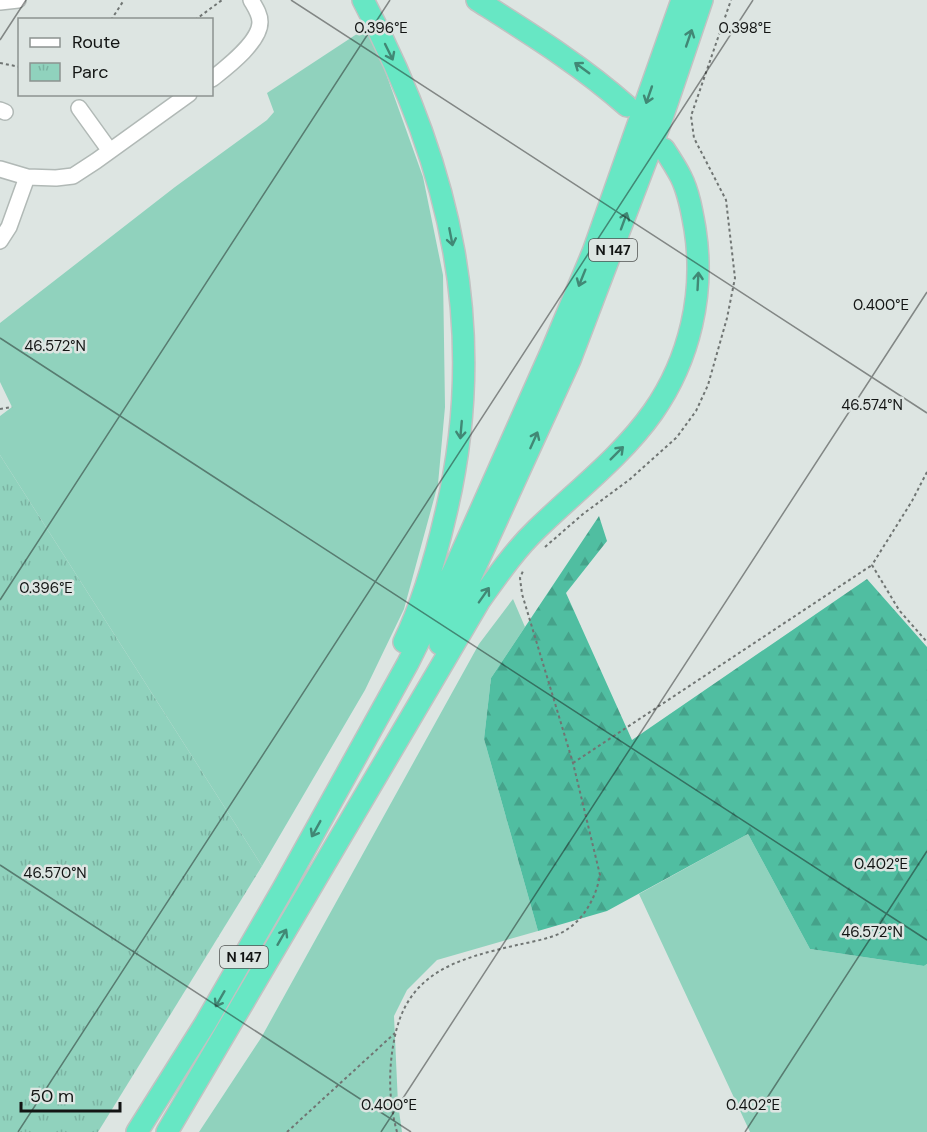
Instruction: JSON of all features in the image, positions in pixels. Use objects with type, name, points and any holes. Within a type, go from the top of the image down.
[{"type":"highway","points":[[345,778],[367,723],[411,627],[435,558],[450,496],[460,439],[465,385],[464,330],[460,288],[448,222],[432,161],[392,59],[363,0]]},
{"type":"highway","points":[[477,0],[565,56],[599,81],[627,106]]},
{"type":"highway","name":"N 147","points":[[137,1132],[205,1024],[345,778],[408,663],[454,570],[593,252],[682,0]]},
{"type":"highway","name":"N 147","points":[[167,1132],[367,789],[467,587],[570,360],[660,124],[702,0]]},
{"type":"highway","points":[[367,789],[419,707],[480,600],[508,561],[536,530],[631,438],[653,412],[686,349],[694,315],[698,279],[698,247],[692,210],[681,177],[664,149]]},
{"type":"street","points":[[0,2],[18,0]]},
{"type":"street","points":[[240,0],[259,30]]},
{"type":"street","points":[[213,78],[234,61],[259,30],[259,15],[251,0]]},
{"type":"street","points":[[0,169],[27,177],[73,176],[186,96]]},
{"type":"street","points":[[79,108],[110,151]]},
{"type":"street","points":[[0,241],[9,227],[27,177]]},
{"type":"path","points":[[112,18],[124,0]]},
{"type":"path","points":[[198,18],[222,0]]},
{"type":"path","points":[[0,63],[18,67]]},
{"type":"path","points":[[0,409],[12,407]]},
{"type":"path","points":[[573,763],[872,564],[912,501],[927,472]]},
{"type":"path","points":[[872,564],[899,610],[927,642]]},
{"type":"path","points":[[397,1132],[390,1086],[390,1059],[395,1033],[408,1001],[426,979],[450,964],[476,955],[562,933],[585,913],[597,892],[600,875],[576,777]]},
{"type":"path","points":[[287,1132],[395,1033]]},
{"type":"green space","points":[[369,26],[423,177],[443,275],[445,407],[438,484],[404,609],[365,690],[262,866],[0,455],[0,416],[12,407],[0,382],[0,323],[175,187],[267,120],[274,112],[267,93]]},
{"type":"green space","points":[[0,455],[262,866],[98,1132],[0,1132]]},
{"type":"green space","points":[[599,516],[607,541],[566,593],[632,740],[867,579],[927,647],[927,964],[924,966],[810,949],[748,834],[607,911],[538,931],[484,739],[491,678]]},
{"type":"green space","points":[[513,599],[525,627],[491,678],[484,739],[538,931],[437,960],[407,990],[394,1016],[398,1104],[402,1132],[199,1132],[261,1038],[479,644]]},
{"type":"green space","points":[[748,834],[810,949],[924,966],[927,964],[927,1132],[750,1132],[639,894]]}]
